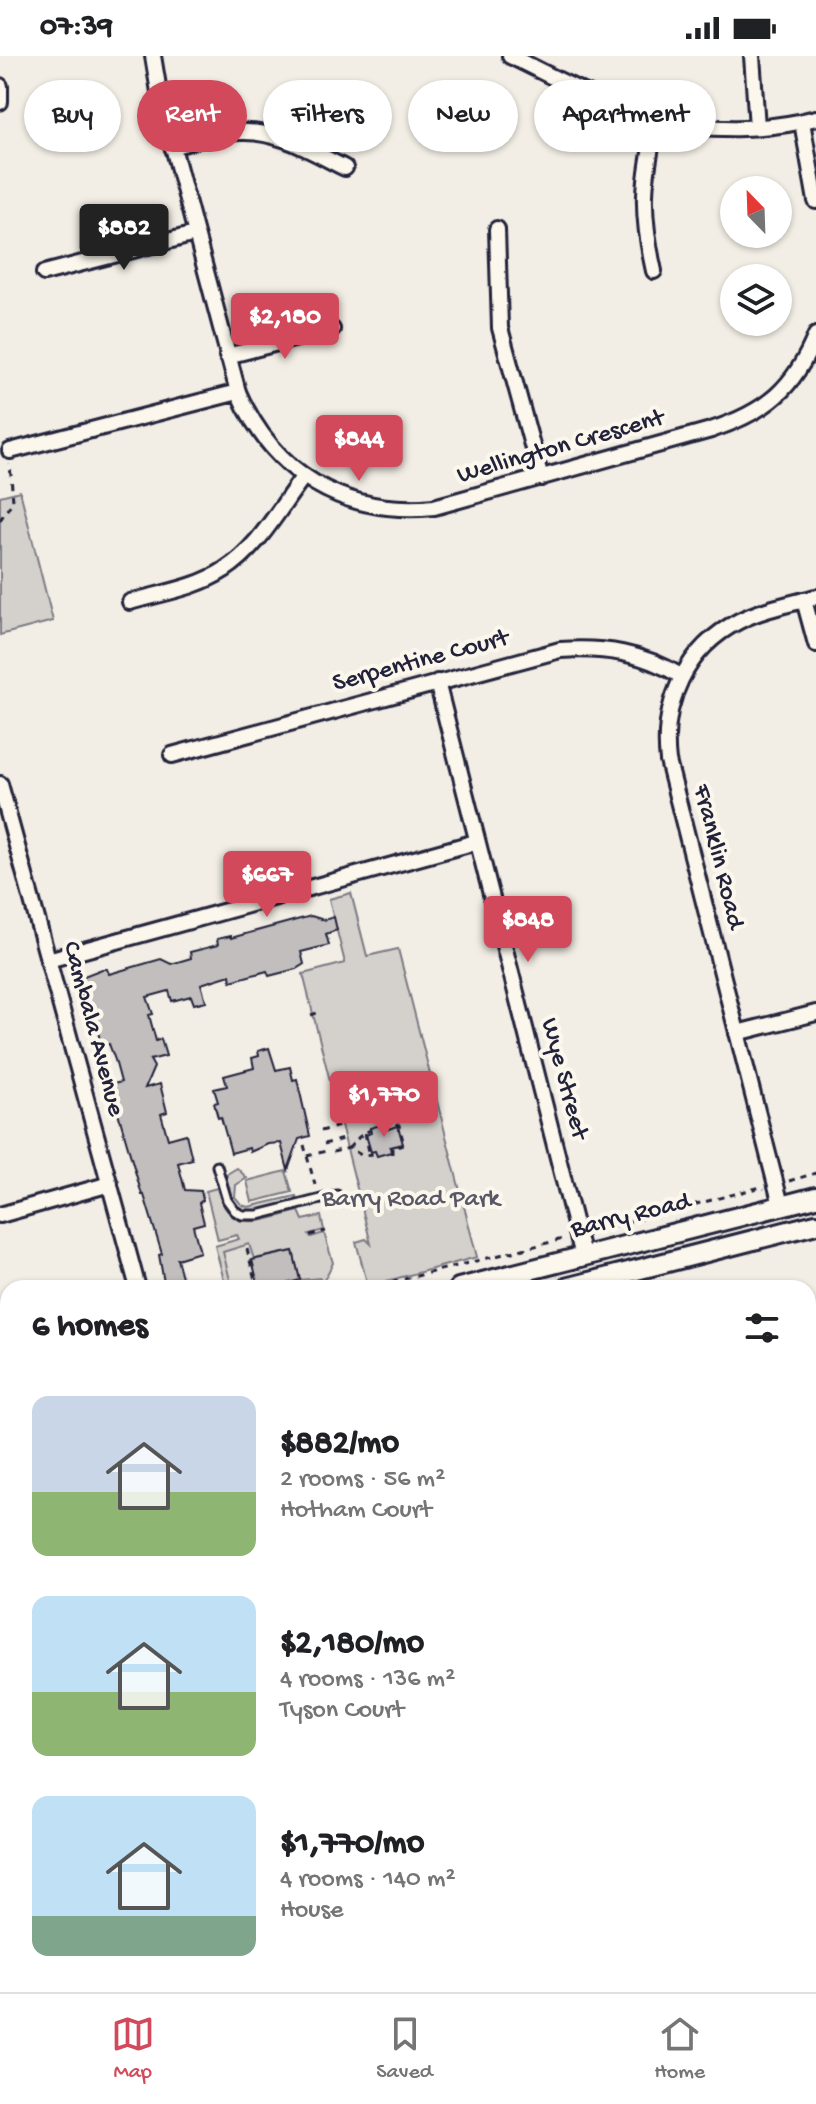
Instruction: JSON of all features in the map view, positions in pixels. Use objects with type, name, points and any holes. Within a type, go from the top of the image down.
[{"type":"street","name":"Wellington Crescent","points":[[153,56],[157,80]]},
{"type":"street","points":[[510,56],[538,62],[569,80]]},
{"type":"street","points":[[752,56],[757,127]]},
{"type":"street","points":[[0,86],[0,102]]},
{"type":"street","points":[[716,127],[757,127],[809,120],[816,201]]},
{"type":"street","points":[[247,134],[259,133],[290,142],[345,168]]},
{"type":"street","name":"Wellington Crescent","points":[[173,152],[227,356],[238,392],[252,421],[281,458],[329,491],[354,501],[411,510],[457,502],[711,430],[747,417],[777,397],[811,361],[816,335]]},
{"type":"street","points":[[651,152],[644,189],[646,227],[654,271]]},
{"type":"street","points":[[497,229],[500,328],[541,478]]},
{"type":"street","points":[[44,273],[195,234]]},
{"type":"street","points":[[227,356],[332,329]]},
{"type":"street","points":[[9,451],[238,392]]},
{"type":"street","points":[[130,602],[186,587],[224,570],[251,547],[304,476]]},
{"type":"street","points":[[810,598],[816,644]]},
{"type":"street","name":"Franklin Road","points":[[781,1205],[668,761],[666,723],[681,676],[709,642],[738,622],[810,598]]},
{"type":"street","name":"Serpentine Court","points":[[172,755],[541,654],[583,649],[638,656],[681,676]]},
{"type":"street","name":"Wye Street","points":[[437,682],[583,1256]]},
{"type":"street","name":"Cambala Avenue","points":[[0,784],[136,1280]]},
{"type":"street","points":[[48,960],[476,842]]},
{"type":"street","points":[[737,1033],[816,1013]]},
{"type":"street","points":[[0,1215],[110,1184]]},
{"type":"street","name":"Barry Road","points":[[490,1280],[816,1197]]},
{"type":"street","points":[[781,1205],[788,1231]]},
{"type":"street","name":"Barry Road","points":[[597,1280],[816,1224]]},
{"type":"lane","points":[[217,1166],[227,1200],[242,1215],[258,1215],[337,1195]]},
{"type":"path","points":[[0,520],[13,501],[9,451]]},
{"type":"path","points":[[311,1015],[317,1013]]},
{"type":"path","points":[[382,1118],[383,1126],[399,1125],[404,1145],[392,1148],[392,1156]]},
{"type":"path","points":[[321,1131],[340,1126]]},
{"type":"path","points":[[333,1152],[349,1148],[370,1130]]},
{"type":"path","points":[[365,1133],[370,1156]]},
{"type":"path","points":[[324,1144],[343,1139]]},
{"type":"path","points":[[304,1145],[315,1185]]},
{"type":"path","points":[[349,1148],[361,1155],[376,1154]]},
{"type":"path","points":[[307,1156],[326,1151]]},
{"type":"path","points":[[401,1280],[761,1187],[765,1190],[777,1187],[790,1179],[816,1173]]},
{"type":"path","points":[[310,1235],[326,1231]]},
{"type":"path","points":[[247,1249],[255,1280]]},
{"type":"shaded area","points":[[306,1222],[321,1280],[224,1280],[215,1246]]},
{"type":"green space","points":[[20,491],[53,621],[0,635],[0,496]]},
{"type":"green space","name":"Barry Road Park","points":[[351,893],[367,956],[398,949],[477,1257],[391,1280],[366,1280],[356,1242],[366,1239],[371,1244],[303,974],[345,963],[329,899]]},
{"type":"green space","points":[[237,1168],[247,1178],[236,1185],[235,1197],[242,1205],[248,1207],[296,1196],[297,1200],[268,1209],[241,1208],[229,1193],[227,1181],[227,1174]]},
{"type":"green space","points":[[286,1171],[292,1192],[252,1202],[247,1181]]},
{"type":"green space","points":[[217,1188],[222,1203],[238,1219],[260,1221],[299,1211],[303,1220],[321,1216],[324,1230],[309,1234],[311,1237],[324,1233],[333,1263],[324,1280],[300,1280],[293,1251],[254,1259],[249,1244],[223,1252],[230,1280],[224,1280],[215,1246],[239,1239],[237,1235],[218,1240],[206,1191]]},
{"type":"building","points":[[311,916],[324,920],[334,917],[337,930],[326,934],[329,945],[301,952],[304,964],[296,969],[269,976],[267,971],[231,981],[230,975],[201,984],[206,1001],[194,1004],[191,996],[172,1001],[169,991],[147,997],[153,1014],[149,1015],[156,1041],[161,1039],[166,1056],[150,1060],[154,1067],[145,1088],[160,1084],[167,1112],[161,1114],[168,1139],[186,1134],[192,1159],[178,1163],[185,1190],[201,1191],[203,1200],[199,1203],[204,1223],[193,1226],[200,1252],[177,1259],[183,1280],[164,1280],[159,1255],[162,1254],[110,1085],[121,1082],[115,1060],[109,1044],[101,1046],[98,1031],[94,1032],[91,1027],[76,979],[102,969],[107,969],[109,974],[161,959],[171,964],[191,958],[190,952],[218,945],[217,939]]},
{"type":"building","points":[[269,1048],[276,1070],[290,1067],[293,1080],[297,1079],[310,1136],[299,1139],[288,1170],[281,1143],[268,1144],[250,1152],[249,1148],[231,1153],[214,1103],[218,1102],[214,1089],[227,1086],[224,1076],[254,1068],[252,1058],[259,1056],[258,1051]]},
{"type":"building","points":[[384,1124],[385,1130],[398,1126],[403,1144],[390,1147],[391,1152],[377,1156],[375,1151],[371,1152],[366,1135],[371,1133],[370,1128]]},
{"type":"building","points":[[293,1251],[300,1280],[257,1280],[252,1260]]}]
